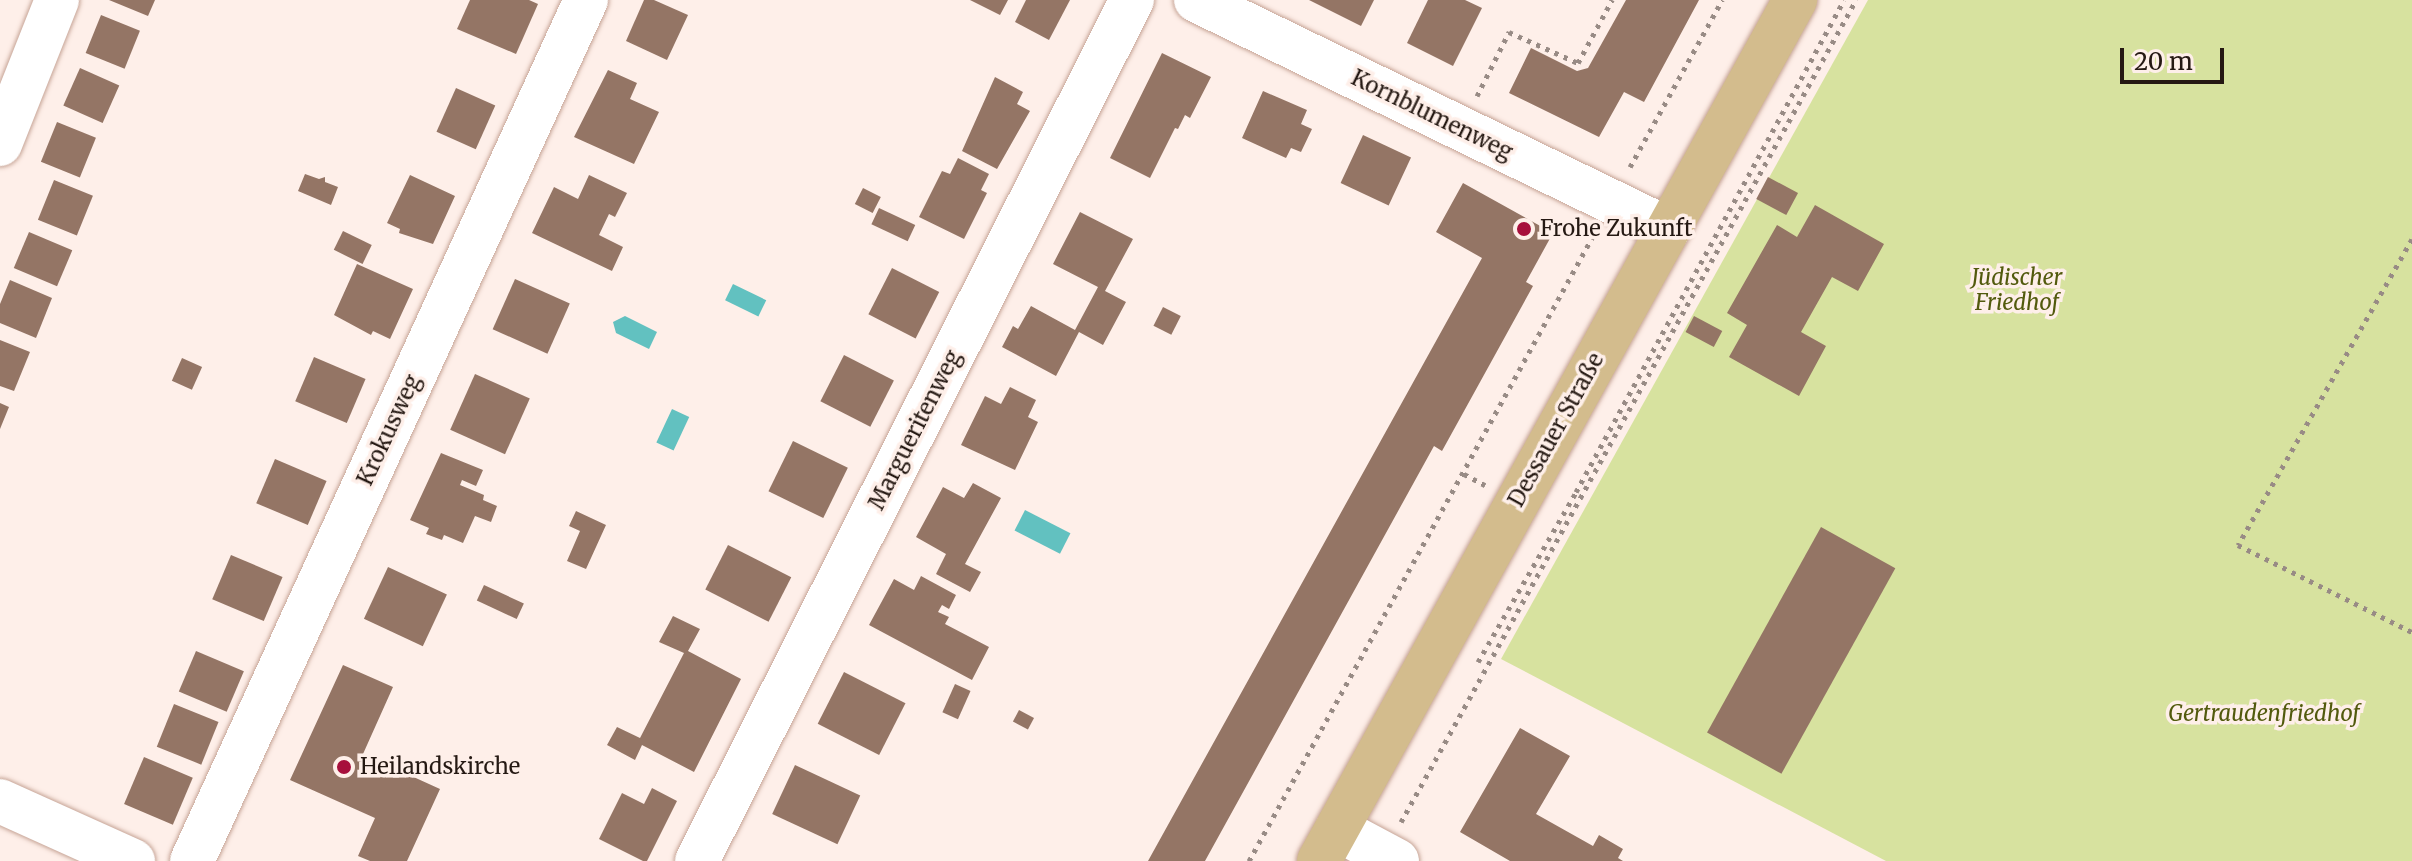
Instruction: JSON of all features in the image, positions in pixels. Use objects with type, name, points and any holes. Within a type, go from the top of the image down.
[{"type":"main road","name":"Dessauer Straße","points":[[1328,845],[1795,0]]},
{"type":"street","points":[[0,144],[57,0]]},
{"type":"street","name":"Krokusweg","points":[[192,861],[586,0]]},
{"type":"street","name":"Margueritenweg","points":[[697,861],[1132,0]]},
{"type":"street","name":"Kornblumenweg","points":[[1196,0],[1668,229]]},
{"type":"street","points":[[0,801],[133,861]]},
{"type":"street","points":[[1328,845],[1390,857]]},
{"type":"path","points":[[1461,129],[1509,32],[1578,63],[1612,0]]},
{"type":"path","points":[[1249,861],[1722,0]]},
{"type":"path","points":[[1473,670],[1576,492],[1844,0]]},
{"type":"path","points":[[1390,857],[1856,0]]},
{"type":"path","points":[[2412,239],[2238,545],[2412,632]]},
{"type":"green space","points":[[1868,0],[2412,0],[2412,861],[1886,861],[1501,659]]},
{"type":"water","points":[[733,284],[766,300],[758,316],[725,300]]},
{"type":"water","points":[[625,316],[657,332],[649,349],[616,333],[613,322]]},
{"type":"water","points":[[672,409],[689,417],[674,451],[656,443]]},
{"type":"water","points":[[1025,510],[1070,533],[1060,554],[1015,530]]},
{"type":"building","points":[[109,0],[155,0],[148,16]]},
{"type":"building","points":[[470,0],[529,0],[538,4],[516,54],[457,29]]},
{"type":"building","points":[[644,0],[654,0],[688,15],[667,60],[626,41]]},
{"type":"building","points":[[970,0],[1008,0],[1000,15]]},
{"type":"building","points":[[1026,0],[1070,0],[1049,40],[1015,22]]},
{"type":"building","points":[[1309,0],[1374,0],[1361,26]]},
{"type":"building","points":[[1428,0],[1465,0],[1482,8],[1453,66],[1407,43]]},
{"type":"building","points":[[1626,0],[1699,0],[1644,102],[1624,92],[1599,137],[1509,93],[1531,48],[1577,71],[1588,68]]},
{"type":"building","points":[[101,15],[140,31],[125,69],[86,53]]},
{"type":"building","points":[[1162,53],[1211,77],[1190,118],[1185,115],[1178,129],[1175,128],[1150,178],[1110,158]]},
{"type":"building","points":[[80,68],[119,85],[103,123],[63,105]]},
{"type":"building","points":[[608,70],[637,83],[630,99],[659,112],[634,164],[574,137]]},
{"type":"building","points":[[995,77],[1023,92],[1017,104],[1030,111],[997,169],[962,151]]},
{"type":"building","points":[[456,88],[495,105],[476,149],[436,132]]},
{"type":"building","points":[[1263,91],[1307,110],[1301,124],[1312,129],[1301,152],[1291,148],[1286,158],[1242,138]]},
{"type":"building","points":[[57,122],[96,138],[80,178],[41,162]]},
{"type":"building","points":[[1363,135],[1411,157],[1389,205],[1341,183]]},
{"type":"building","points":[[958,158],[989,174],[981,190],[987,193],[964,239],[919,217],[942,171],[950,174]]},
{"type":"building","points":[[305,174],[319,179],[325,177],[325,182],[338,187],[331,205],[298,191]]},
{"type":"building","points":[[410,175],[455,196],[433,244],[399,233],[400,229],[387,223]]},
{"type":"building","points":[[589,175],[627,193],[615,217],[609,214],[599,235],[623,247],[612,271],[532,233],[554,187],[578,199]]},
{"type":"building","points":[[1768,177],[1798,193],[1786,215],[1756,199]]},
{"type":"building","points":[[54,180],[93,196],[77,236],[38,220]]},
{"type":"building","points":[[1463,183],[1553,233],[1526,282],[1533,286],[1442,451],[1434,446],[1205,861],[1148,861],[1482,258],[1436,232]]},
{"type":"building","points":[[863,188],[881,197],[873,213],[855,204]]},
{"type":"building","points":[[1815,205],[1884,244],[1858,291],[1832,277],[1801,332],[1826,346],[1799,396],[1729,357],[1747,325],[1727,313],[1777,225],[1797,237]]},
{"type":"building","points":[[879,208],[915,225],[908,241],[871,224]]},
{"type":"building","points":[[1080,212],[1133,239],[1105,291],[1126,302],[1103,345],[1079,332],[1056,376],[1002,347],[1013,326],[1018,329],[1031,306],[1075,330],[1098,287],[1053,264]]},
{"type":"building","points":[[343,231],[372,245],[363,264],[334,250]]},
{"type":"building","points":[[29,232],[72,250],[57,286],[14,268]]},
{"type":"building","points":[[357,264],[413,289],[390,339],[373,331],[371,335],[334,315]]},
{"type":"building","points":[[892,268],[939,292],[916,338],[868,314]]},
{"type":"building","points":[[515,279],[570,303],[547,354],[493,329]]},
{"type":"building","points":[[10,280],[52,298],[36,338],[0,323],[0,304]]},
{"type":"building","points":[[1163,307],[1181,316],[1171,335],[1153,326]]},
{"type":"building","points":[[1694,316],[1722,331],[1714,347],[1686,332]]},
{"type":"building","points":[[0,340],[30,352],[14,391],[0,386]]},
{"type":"building","points":[[844,355],[894,380],[870,427],[820,401]]},
{"type":"building","points":[[314,357],[366,379],[347,423],[295,401]]},
{"type":"building","points":[[182,358],[202,367],[192,390],[172,381]]},
{"type":"building","points":[[475,374],[530,398],[505,454],[450,430]]},
{"type":"building","points":[[1010,387],[1036,400],[1028,417],[1038,422],[1015,470],[961,445],[985,396],[1001,404]]},
{"type":"building","points":[[0,403],[9,407],[0,429]]},
{"type":"building","points":[[793,441],[848,468],[823,518],[768,491]]},
{"type":"building","points":[[441,453],[483,470],[476,486],[462,480],[460,485],[484,495],[483,500],[497,506],[491,522],[475,516],[463,543],[444,535],[442,540],[426,534],[429,528],[410,520]]},
{"type":"building","points":[[275,459],[327,481],[308,525],[256,503]]},
{"type":"building","points":[[973,483],[1001,498],[965,564],[981,572],[970,592],[936,574],[946,554],[916,537],[943,487],[964,498]]},
{"type":"building","points":[[576,511],[606,525],[586,569],[567,561],[580,531],[569,526]]},
{"type":"building","points":[[1821,527],[1895,568],[1781,774],[1707,733]]},
{"type":"building","points":[[728,545],[791,577],[769,622],[705,590]]},
{"type":"building","points":[[231,555],[283,577],[264,621],[212,599]]},
{"type":"building","points":[[388,567],[447,594],[423,646],[364,619]]},
{"type":"building","points":[[921,576],[956,595],[949,609],[942,605],[938,612],[949,617],[945,624],[989,647],[972,680],[869,625],[894,579],[914,590]]},
{"type":"building","points":[[484,585],[524,604],[517,619],[477,600]]},
{"type":"building","points":[[673,616],[700,629],[688,651],[741,679],[694,772],[642,745],[635,760],[607,745],[617,727],[640,738],[684,653],[659,642]]},
{"type":"building","points":[[196,651],[244,671],[227,712],[179,692]]},
{"type":"building","name":"Heilandskirche","points":[[343,665],[393,687],[363,754],[440,789],[407,861],[370,861],[358,856],[375,818],[290,780]]},
{"type":"building","points":[[844,672],[905,703],[879,755],[818,724]]},
{"type":"building","points":[[955,684],[971,691],[958,719],[942,712]]},
{"type":"building","points":[[174,704],[219,722],[201,765],[157,747]]},
{"type":"building","points":[[1019,710],[1034,718],[1028,729],[1013,721]]},
{"type":"building","points":[[1520,728],[1570,756],[1536,814],[1593,846],[1599,835],[1623,849],[1618,858],[1623,861],[1510,861],[1460,832]]},
{"type":"building","points":[[144,757],[193,778],[173,825],[124,804]]},
{"type":"building","points":[[795,765],[860,795],[837,844],[772,814]]},
{"type":"building","points":[[652,788],[677,801],[647,861],[599,839],[622,793],[644,804]]},
{"type":"place","name":"Frohe Zukunft","points":[[1524,229]]},
{"type":"place","name":"Heilandskirche","points":[[344,767]]},
{"type":"park label","name":"Jüdischer Friedhof","points":[[2017,290]]},
{"type":"park label","name":"Gertraudenfriedhof","points":[[2264,714]]}]
